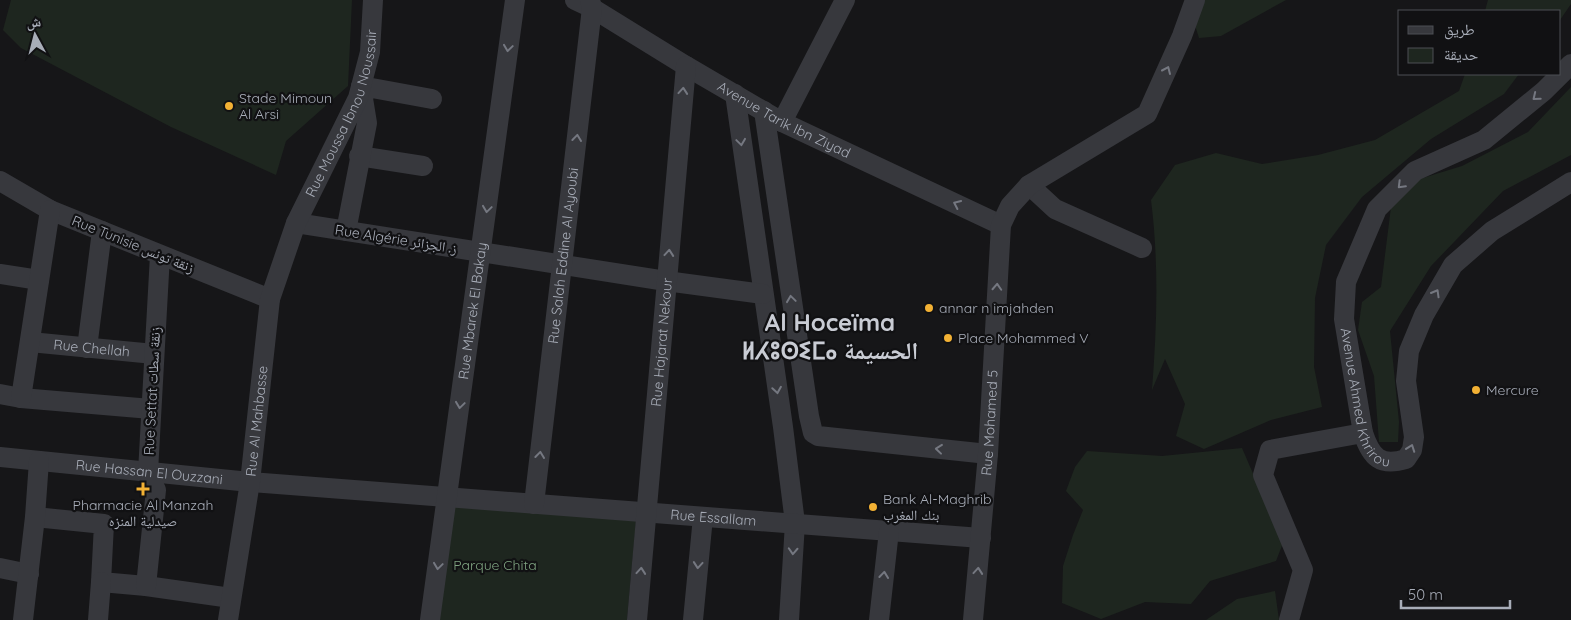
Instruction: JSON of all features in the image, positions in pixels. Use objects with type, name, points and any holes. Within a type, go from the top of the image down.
[{"type":"street","name":"Rue Moussa Ibnou Noussair","points":[[296,224],[358,98],[370,52],[373,0]]},
{"type":"street","name":"Rue Mbarek El Bakay","points":[[430,620],[515,0]]},
{"type":"street","points":[[782,122],[845,0]]},
{"type":"street","points":[[1000,225],[1010,206],[1029,185],[1147,114],[1182,36],[1194,0]]},
{"type":"street","name":"Avenue Tarik Ibn Ziyad","points":[[586,3],[686,66],[782,122],[1000,225]]},
{"type":"street","name":"Rue Salah Eddine Al Ayoubi","points":[[534,504],[562,265],[586,3]]},
{"type":"street","name":"Avenue Ahmed Khrirou","points":[[1561,74],[1571,64]]},
{"type":"street","name":"Rue Hajarat Nekour","points":[[637,620],[686,66]]},
{"type":"street","name":"Avenue Ahmed Khrirou","points":[[1560,75],[1544,91],[1484,140],[1415,171],[1377,209],[1346,282],[1344,320],[1363,433],[1368,447],[1380,460],[1393,463],[1406,460],[1412,450],[1414,437],[1406,381],[1409,351],[1424,315],[1453,265],[1492,231],[1571,182]]},
{"type":"street","points":[[346,232],[359,156],[367,123],[361,86],[432,99]]},
{"type":"street","points":[[735,94],[795,523],[789,620]]},
{"type":"street","points":[[764,111],[813,433],[818,436],[988,454]]},
{"type":"street","points":[[359,156],[423,166]]},
{"type":"street","points":[[1029,185],[1055,209],[1142,248]]},
{"type":"street","name":"Rue Tunisie زنقة تونس","points":[[1,187],[50,210],[270,299]]},
{"type":"street","points":[[21,398],[50,210]]},
{"type":"street","name":"Rue Algérie ز. الجزائر","points":[[296,224],[666,281],[763,294]]},
{"type":"street","name":"Rue Al Mahbasse","points":[[228,620],[250,482],[270,299],[296,224]]},
{"type":"street","name":"Rue Mohamed 5","points":[[974,620],[988,454],[1000,225]]},
{"type":"street","points":[[87,348],[102,231]]},
{"type":"street","name":"Rue Settat زنقة سطات","points":[[146,586],[156,490],[148,472],[160,255]]},
{"type":"street","points":[[0,274],[40,280]]},
{"type":"street","name":"Rue Chellah","points":[[30,342],[154,354]]},
{"type":"street","points":[[0,394],[21,398],[151,409]]},
{"type":"street","points":[[1289,620],[1303,570],[1263,475],[1270,450],[1363,433]]},
{"type":"street","name":"Rue Hassan El Ouzzani","points":[[0,458],[250,482],[447,497]]},
{"type":"street","points":[[23,620],[35,517],[39,461]]},
{"type":"street","name":"Rue Essallam","points":[[447,497],[981,538]]},
{"type":"street","points":[[35,517],[104,524],[98,620]]},
{"type":"street","points":[[693,620],[702,517]]},
{"type":"street","points":[[879,620],[889,531]]},
{"type":"street","points":[[0,568],[29,574]]},
{"type":"street","points":[[101,582],[146,586],[231,598]]},
{"type":"green space","name":"Stade Mimoun Al Arsi","points":[[11,0],[352,0],[348,86],[286,141],[276,175],[171,127],[21,48],[3,30]]},
{"type":"green space","points":[[1201,0],[1286,0],[1221,36],[1199,38],[1193,19]]},
{"type":"green space","points":[[1488,0],[1571,0],[1571,4],[1561,19],[1561,10],[1485,10]]},
{"type":"green space","points":[[1465,75],[1518,75],[1504,94],[1431,139],[1362,197],[1326,245],[1315,298],[1314,367],[1322,407],[1271,420],[1204,449],[1176,436],[1185,404],[1165,359],[1152,390],[1156,295],[1154,224],[1151,200],[1175,165],[1216,153],[1262,164],[1318,155],[1375,140],[1459,91]]},
{"type":"green space","points":[[1571,87],[1571,155],[1503,191],[1431,266],[1390,331],[1399,422],[1398,442],[1379,442],[1374,376],[1358,330],[1362,302],[1381,287],[1391,207],[1413,181],[1462,166],[1528,132]]},
{"type":"green space","points":[[1242,448],[1283,543],[1276,561],[1210,581],[1191,604],[1145,602],[1101,619],[1062,603],[1063,566],[1083,510],[1066,491],[1075,467],[1087,451],[1162,456]]},
{"type":"green space","name":"Parque Chita","points":[[444,505],[636,521],[627,620],[431,620]]},
{"type":"green space","points":[[1275,591],[1279,620],[1206,620],[1237,599]]},
{"type":"place","name":"Stade Mimoun Al Arsi","points":[[229,106]]},
{"type":"place","name":"annar n imjahden","points":[[929,308]]},
{"type":"place","name":"Place Mohammed V","points":[[948,338]]},
{"type":"place","name":"Mercure","points":[[1476,390]]},
{"type":"place","name":"Pharmacie Al Manzah صيدلية المنزه","points":[[143,489]]},
{"type":"place","name":"Bank Al-Maghrib بنك المغرب","points":[[873,507]]},
{"type":"district","name":"Al Hoceïma ⵍⵃⵓⵙⵉⵎⴰ الحسيمة","points":[[830,337]]}]
